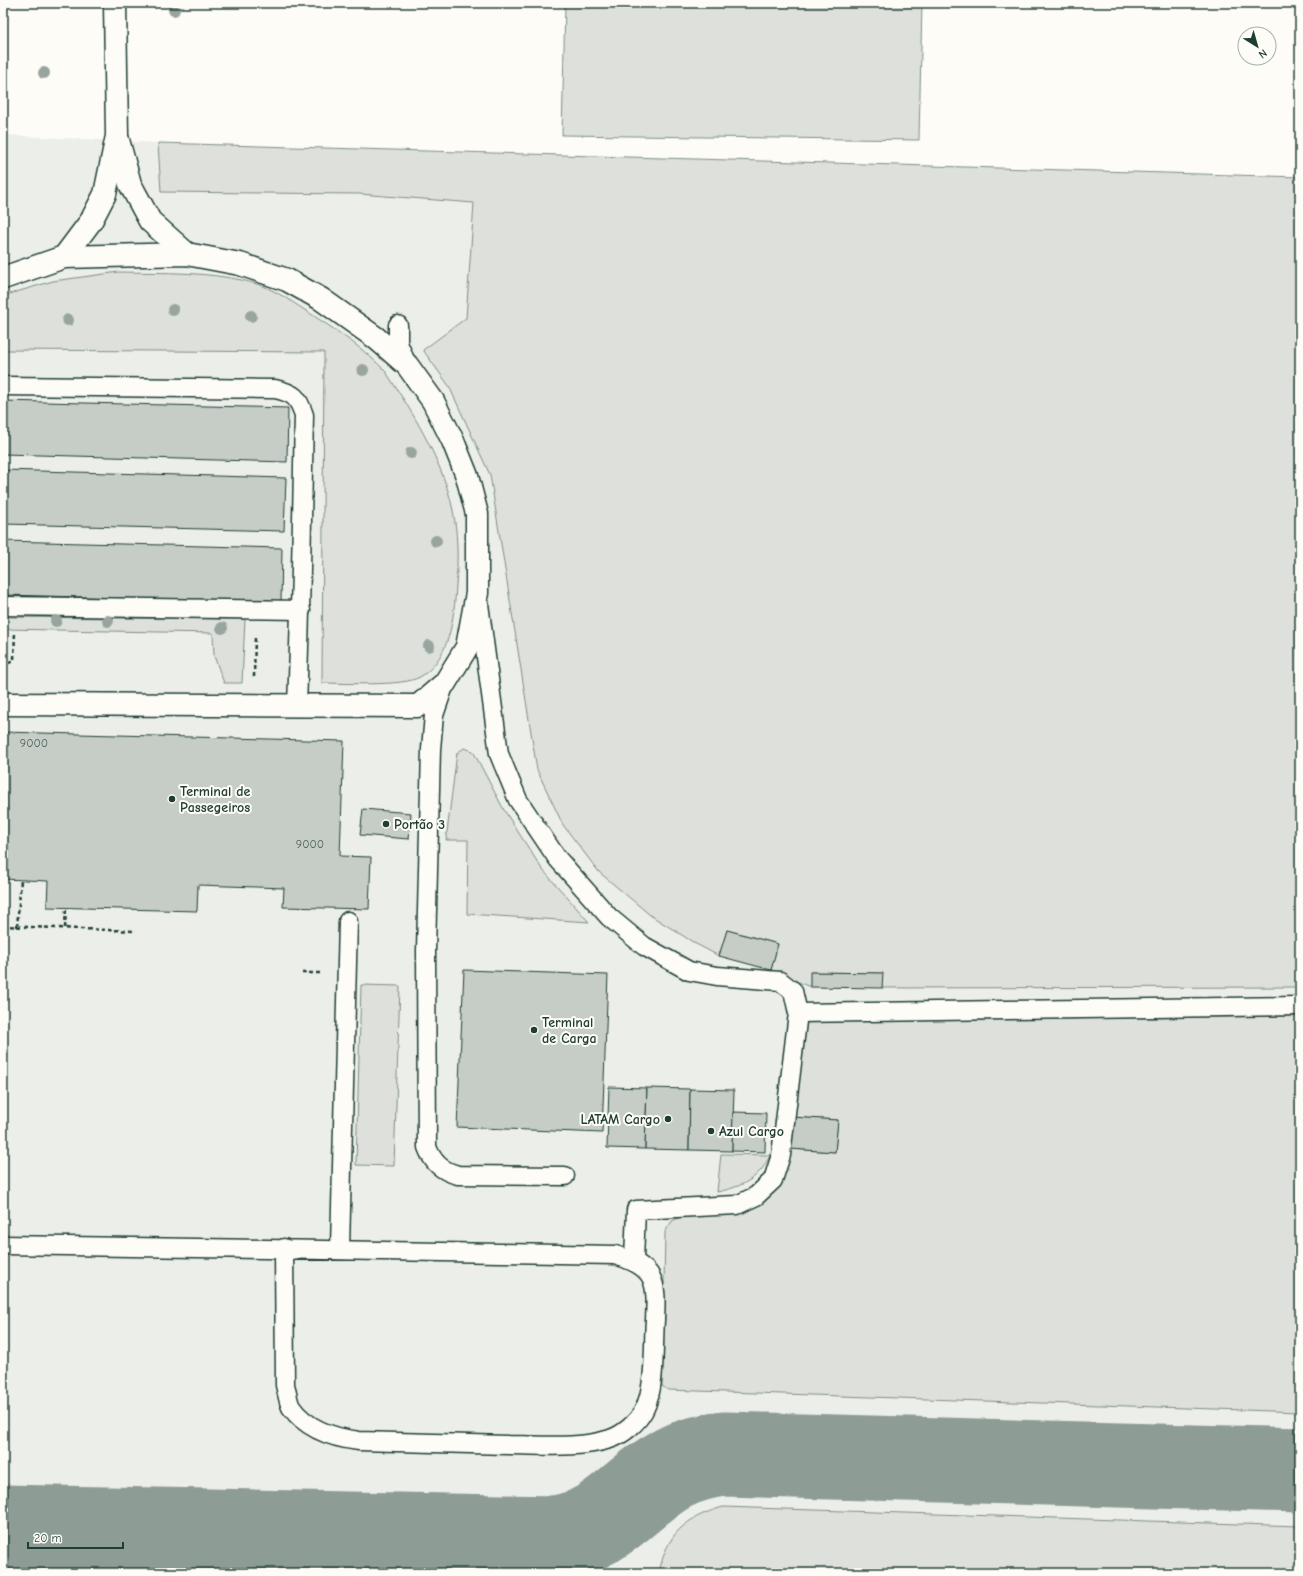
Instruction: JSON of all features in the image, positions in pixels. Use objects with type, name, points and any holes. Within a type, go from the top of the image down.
[{"type":"street","points":[[64,257],[91,221],[105,194],[117,136],[114,3]]},
{"type":"street","points":[[117,136],[130,184],[150,221],[187,254]]},
{"type":"street","points":[[3,278],[64,257],[187,254],[240,264],[287,280],[321,298],[376,338],[407,365],[433,401],[453,441],[467,476],[477,514],[477,593],[467,646],[445,683],[418,706],[3,704]]},
{"type":"lane","points":[[398,325],[398,343],[407,365]]},
{"type":"lane","points":[[3,386],[275,389],[290,392],[299,401],[304,415],[300,540],[301,610],[297,705]]},
{"type":"lane","points":[[477,593],[499,754],[518,800],[556,858],[609,917],[644,946],[689,971],[717,976],[780,981],[793,991],[798,1013],[781,1155],[773,1180],[756,1196],[737,1205],[636,1210],[634,1260]]},
{"type":"lane","points":[[3,606],[301,610]]},
{"type":"lane","points":[[445,683],[434,715],[431,756],[426,951],[427,1147],[431,1156],[438,1165],[448,1173],[458,1175],[565,1176]]},
{"type":"lane","points":[[340,1249],[348,921]]},
{"type":"lane","points":[[798,1013],[1300,1006]]},
{"type":"lane","points":[[3,1246],[284,1248],[615,1255],[634,1260],[650,1274],[656,1291],[651,1391],[644,1410],[630,1428],[612,1439],[585,1444],[533,1445],[359,1441],[337,1438],[316,1429],[290,1406],[285,1385],[284,1248]]},
{"type":"path","points":[[3,667],[14,660]]},
{"type":"path","points":[[17,927],[21,880]]},
{"type":"path","points":[[65,928],[66,908]]},
{"type":"path","points":[[3,926],[136,931]]},
{"type":"shaded area","points":[[565,3],[922,3],[919,140],[562,135]]},
{"type":"shaded area","points":[[3,135],[158,143],[1300,177],[1300,1573],[3,1573]]},
{"type":"shaded area","points":[[158,143],[1300,177],[1300,987],[882,988],[882,973],[811,972],[810,987],[771,970],[778,944],[727,930],[719,956],[696,944],[650,915],[599,872],[563,825],[537,770],[490,475],[449,386],[423,350],[466,318],[474,203],[359,194],[161,192]]},
{"type":"shaded area","points":[[119,272],[206,275],[257,284],[285,298],[341,334],[360,348],[386,372],[416,420],[438,463],[452,506],[455,525],[457,566],[452,624],[444,649],[438,660],[420,677],[412,680],[387,683],[322,683],[324,352],[3,350],[3,296],[53,281]]},
{"type":"shaded area","points":[[3,617],[245,619],[242,683],[224,683],[214,656],[213,633],[3,629]]},
{"type":"shaded area","points":[[464,748],[473,751],[504,810],[542,869],[589,922],[467,914],[468,840],[446,840],[457,753]]},
{"type":"shaded area","points":[[361,985],[400,986],[394,1166],[356,1165]]},
{"type":"shaded area","points":[[1300,1016],[1300,1412],[668,1390],[662,1386],[665,1232],[672,1221],[683,1216],[738,1210],[790,1149],[835,1152],[838,1120],[792,1117],[805,1022]]},
{"type":"shaded area","points":[[721,1154],[770,1155],[761,1170],[749,1181],[717,1192]]},
{"type":"shaded area","points":[[723,1507],[1300,1526],[1300,1573],[659,1573],[662,1559],[667,1547],[680,1529],[698,1516]]},
{"type":"building","points":[[3,401],[288,408],[287,462],[3,454]]},
{"type":"building","points":[[3,470],[286,478],[284,531],[3,524]]},
{"type":"building","points":[[3,541],[282,548],[281,602],[3,595]]},
{"type":"building","name":"Terminal de Passegeiros","points":[[3,732],[344,741],[340,856],[371,857],[369,909],[283,907],[284,888],[198,885],[197,911],[47,907],[48,881],[3,879]]},
{"type":"building","name":"Portão 3","points":[[363,809],[411,813],[409,839],[360,835]]},
{"type":"building","points":[[727,930],[778,944],[771,970],[719,956]]},
{"type":"building","name":"Terminal de Carga","points":[[464,970],[608,975],[602,1133],[457,1127]]},
{"type":"building","points":[[810,972],[883,973],[882,988],[810,987]]},
{"type":"building","points":[[609,1087],[647,1088],[645,1149],[607,1148]]},
{"type":"building","name":"LATAM Cargo","points":[[647,1088],[690,1089],[689,1150],[645,1149]]},
{"type":"building","name":"Azul Cargo","points":[[690,1089],[734,1090],[732,1151],[689,1150]]},
{"type":"building","points":[[733,1112],[766,1113],[765,1152],[732,1151]]},
{"type":"building","points":[[792,1117],[838,1120],[835,1152],[790,1149]]},
{"type":"taxiway","points":[[3,1527],[556,1538],[575,1534],[591,1527],[617,1510],[655,1479],[670,1470],[697,1459],[725,1454],[1300,1470]]},
{"type":"place","name":"Terminal de Passegeiros","points":[[172,799]]},
{"type":"place","name":"Portão 3","points":[[386,824]]},
{"type":"place","name":"Terminal de Carga","points":[[534,1030]]},
{"type":"place","name":"LATAM Cargo","points":[[668,1119]]},
{"type":"place","name":"Azul Cargo","points":[[711,1131]]}]
